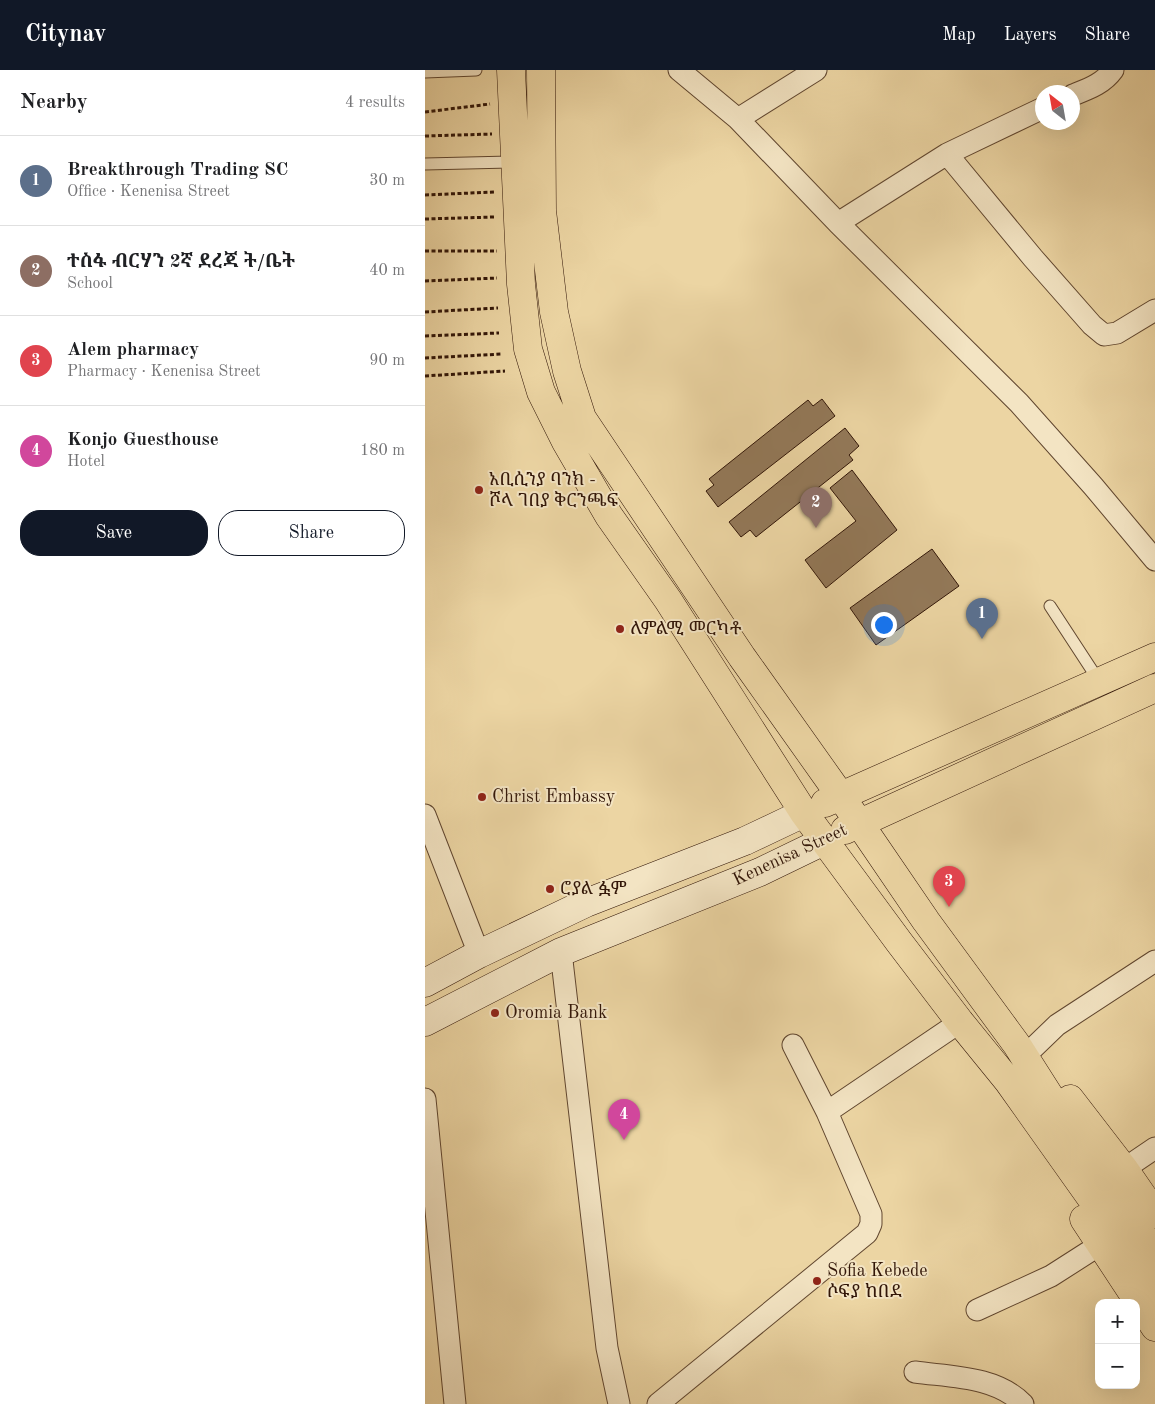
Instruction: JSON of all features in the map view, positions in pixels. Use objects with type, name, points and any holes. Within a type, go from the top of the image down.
[{"type":"main road","points":[[511,70],[521,284],[528,349],[541,392],[566,442],[609,516],[668,600],[804,813],[824,841],[993,1063],[1104,1179],[1155,1252]]},
{"type":"main road","points":[[541,70],[542,211],[554,312],[567,372],[582,418],[693,582],[741,657],[841,795],[926,921],[1023,1048],[1039,1059],[1104,1179],[1155,1288]]},
{"type":"main road","points":[[668,600],[693,582]]},
{"type":"main road","name":"Kenenisa Street","points":[[425,983],[479,954],[586,903],[745,841],[841,795],[1155,657]]},
{"type":"main road","name":"Kenenisa Street","points":[[425,1022],[561,952],[760,872],[860,823],[1155,688]]},
{"type":"main road","points":[[993,1063],[991,1075],[995,1085],[1155,1327]]},
{"type":"main road","points":[[1104,1179],[1155,1214]]},
{"type":"street","points":[[679,70],[738,119],[1019,403],[1093,486],[1155,560]]},
{"type":"street","points":[[738,119],[816,70]]},
{"type":"street","points":[[1080,92],[1096,85],[1113,70]]},
{"type":"street","points":[[838,222],[947,154],[1035,112]]},
{"type":"street","points":[[947,154],[1033,258],[1092,325],[1104,335],[1117,334],[1155,310]]},
{"type":"street","points":[[425,815],[479,954]]},
{"type":"street","points":[[561,952],[607,1348],[619,1404]]},
{"type":"street","points":[[1023,1048],[1155,961]]},
{"type":"street","points":[[827,1112],[960,1022]]},
{"type":"street","points":[[658,1404],[867,1233],[871,1224],[871,1214],[827,1112],[793,1044]]},
{"type":"street","points":[[425,1099],[455,1404]]},
{"type":"street","points":[[1104,1179],[1155,1148]]},
{"type":"street","points":[[977,1310],[1051,1276],[1101,1244]]},
{"type":"street","points":[[915,1372],[974,1380],[994,1385],[1015,1395],[1023,1404]]},
{"type":"lane","points":[[425,72],[476,70]]},
{"type":"lane","points":[[425,164],[515,162]]},
{"type":"lane","points":[[1050,606],[1099,682]]},
{"type":"path","points":[[425,112],[495,103]]},
{"type":"path","points":[[425,136],[495,134]]},
{"type":"path","points":[[425,195],[495,192]]},
{"type":"path","points":[[425,219],[496,217]]},
{"type":"path","points":[[425,250],[497,251]]},
{"type":"path","points":[[425,281],[498,278]]},
{"type":"path","points":[[425,312],[498,308]]},
{"type":"path","points":[[425,336],[499,333]]},
{"type":"path","points":[[425,358],[503,354]]},
{"type":"path","points":[[425,376],[505,371]]},
{"type":"building","points":[[822,399],[835,416],[718,507],[706,491],[714,485],[709,479],[808,400],[813,406]]},
{"type":"building","points":[[845,428],[859,446],[849,455],[853,460],[756,537],[750,530],[741,537],[729,522]]},
{"type":"building","points":[[852,470],[897,530],[826,588],[805,560],[856,521],[830,488]]},
{"type":"building","points":[[932,549],[959,586],[876,645],[850,608]]},
{"type":"place","name":"አቢሲንያ ባንክ - ሾላ ገበያ ቅርንጫፍ","points":[[479,490]]},
{"type":"place","name":"ተስፋ ብርሃን 2ኛ ደረጃ ት/ቤት","points":[[816,528]]},
{"type":"place","name":"ለምልሚ መርካቶ","points":[[620,629]]},
{"type":"place","name":"Breakthrough Trading SC","points":[[982,639]]},
{"type":"place","name":"Christ Embassy","points":[[482,797]]},
{"type":"place","name":"ሮያል ፏም","points":[[550,889]]},
{"type":"place","name":"Alem pharmacy","points":[[949,907]]},
{"type":"place","name":"Oromia Bank","points":[[495,1013]]},
{"type":"place","name":"Konjo Guesthouse","points":[[624,1140]]},
{"type":"place","name":"Sofia Kebede ሶፍያ ከበደ","points":[[817,1281]]}]
